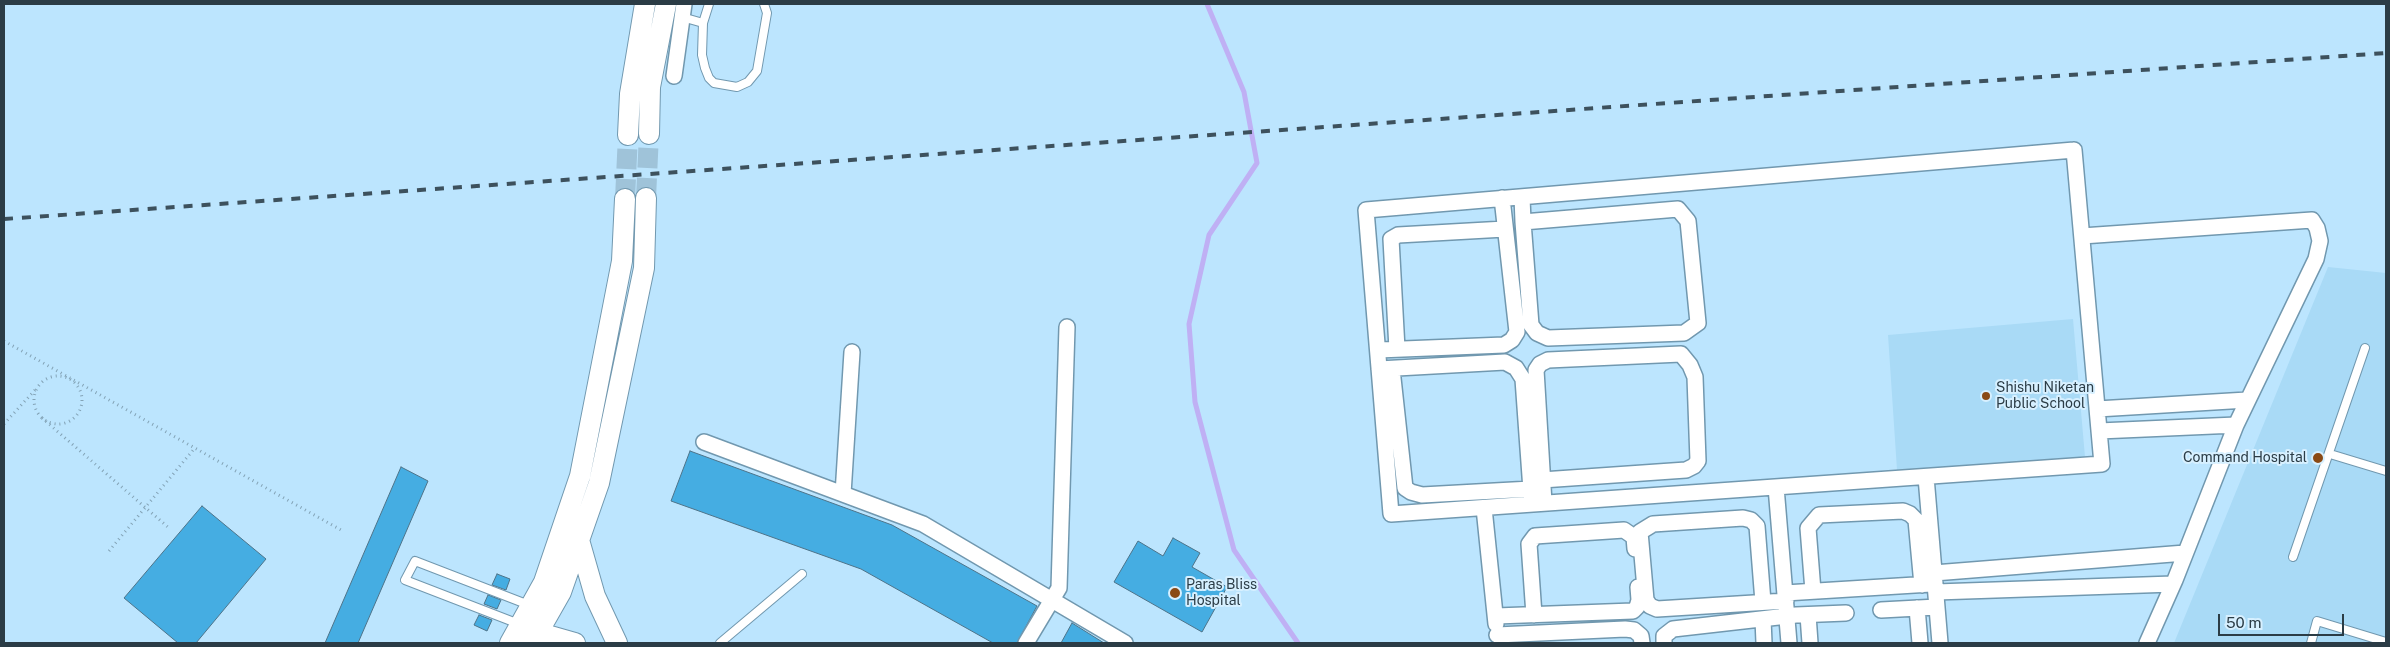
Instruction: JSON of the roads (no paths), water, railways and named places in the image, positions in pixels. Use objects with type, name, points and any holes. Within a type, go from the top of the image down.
[{"type":"street","points":[[628,135],[630,94],[645,4]]},
{"type":"street","points":[[648,134],[650,88],[666,4]]},
{"type":"street","points":[[674,76],[683,10]]},
{"type":"street","points":[[2074,150],[2102,464],[1776,487],[1537,494],[1422,495],[1411,492],[1405,488],[1386,369],[1378,350],[1366,210],[1502,198],[2074,150]]},
{"type":"street","points":[[1522,197],[1531,325],[1538,333],[1548,338],[1684,333],[1698,323],[1688,221],[1678,209],[1524,222]]},
{"type":"street","points":[[524,634],[561,592],[599,483],[644,268],[646,198]]},
{"type":"street","points":[[1378,350],[1504,345],[1512,340],[1517,332],[1502,198]]},
{"type":"street","points":[[524,634],[531,606],[544,582],[580,476],[622,261],[625,199]]},
{"type":"street","points":[[2082,236],[2312,220],[2317,228],[2320,242],[2316,259],[2247,400],[2173,584],[2147,643]]},
{"type":"street","points":[[1397,349],[1391,239],[1398,235],[1505,229]]},
{"type":"street","points":[[1026,643],[1059,588],[1067,327]]},
{"type":"street","points":[[843,494],[852,352]]},
{"type":"street","points":[[1386,369],[1391,514],[1484,508],[1537,494],[1686,470],[1694,466],[1698,461],[1695,377],[1690,365],[1681,354],[1548,360],[1540,364],[1536,370],[1537,494]]},
{"type":"street","points":[[1386,369],[1506,362],[1516,368],[1523,379],[1537,494]]},
{"type":"street","points":[[2097,409],[2247,400]]},
{"type":"street","points":[[2099,431],[2236,426]]},
{"type":"street","points":[[704,442],[923,524],[1125,643]]},
{"type":"street","points":[[1926,476],[1933,588],[1940,643]]},
{"type":"street","points":[[1776,487],[1789,643]]},
{"type":"street","points":[[1484,508],[1498,639],[1535,638],[1625,629],[1634,630],[1642,636],[1642,643]]},
{"type":"street","points":[[1813,592],[1808,528],[1819,515],[1903,511],[1910,514],[1916,520],[1933,588]]},
{"type":"street","points":[[1763,602],[1757,526],[1751,520],[1744,518],[1652,524],[1640,532],[1646,600],[1650,606],[1657,609],[1763,602],[1813,592],[2173,584]]},
{"type":"street","points":[[1496,616],[1534,615],[1632,611],[1637,607],[1639,600],[1634,537],[1624,530],[1535,536],[1529,544],[1534,615]]},
{"type":"street","points":[[579,540],[595,596],[617,643]]},
{"type":"street","points":[[1920,643],[1917,608],[1933,588],[2185,554]]},
{"type":"street","points":[[1882,610],[1917,608]]},
{"type":"street","points":[[1664,643],[1664,636],[1673,629],[1787,616],[1846,613]]},
{"type":"street","points":[[1808,615],[1810,643]]},
{"type":"street","points":[[1763,619],[1764,643]]},
{"type":"street","points":[[524,634],[575,643]]},
{"type":"lane","points":[[709,4],[703,23],[702,55],[709,78],[714,83],[737,87],[748,82],[758,71],[767,13],[764,4]]},
{"type":"lane","points":[[683,10],[703,23]]},
{"type":"lane","points":[[2293,557],[2366,348]]},
{"type":"lane","points":[[2330,454],[2386,472]]},
{"type":"lane","points":[[524,634],[406,580],[415,561],[531,606]]},
{"type":"lane","points":[[720,643],[802,574]]},
{"type":"lane","points":[[2311,643],[2317,621],[2386,642]]},
{"type":"waterway","points":[[1207,4],[1244,92],[1257,163],[1209,235],[1189,324],[1195,402],[1234,550],[1298,643]]},
{"type":"tunnel","points":[[646,198],[649,134]]},
{"type":"tunnel","points":[[625,199],[628,135]]},
{"type":"railway","points":[[4,219],[2386,53]]},
{"type":"place","name":"Shishu Niketan Public School","points":[[1986,396]]},
{"type":"place","name":"Command Hospital","points":[[2318,458]]},
{"type":"place","name":"Paras Bliss Hospital","points":[[1175,593]]}]
